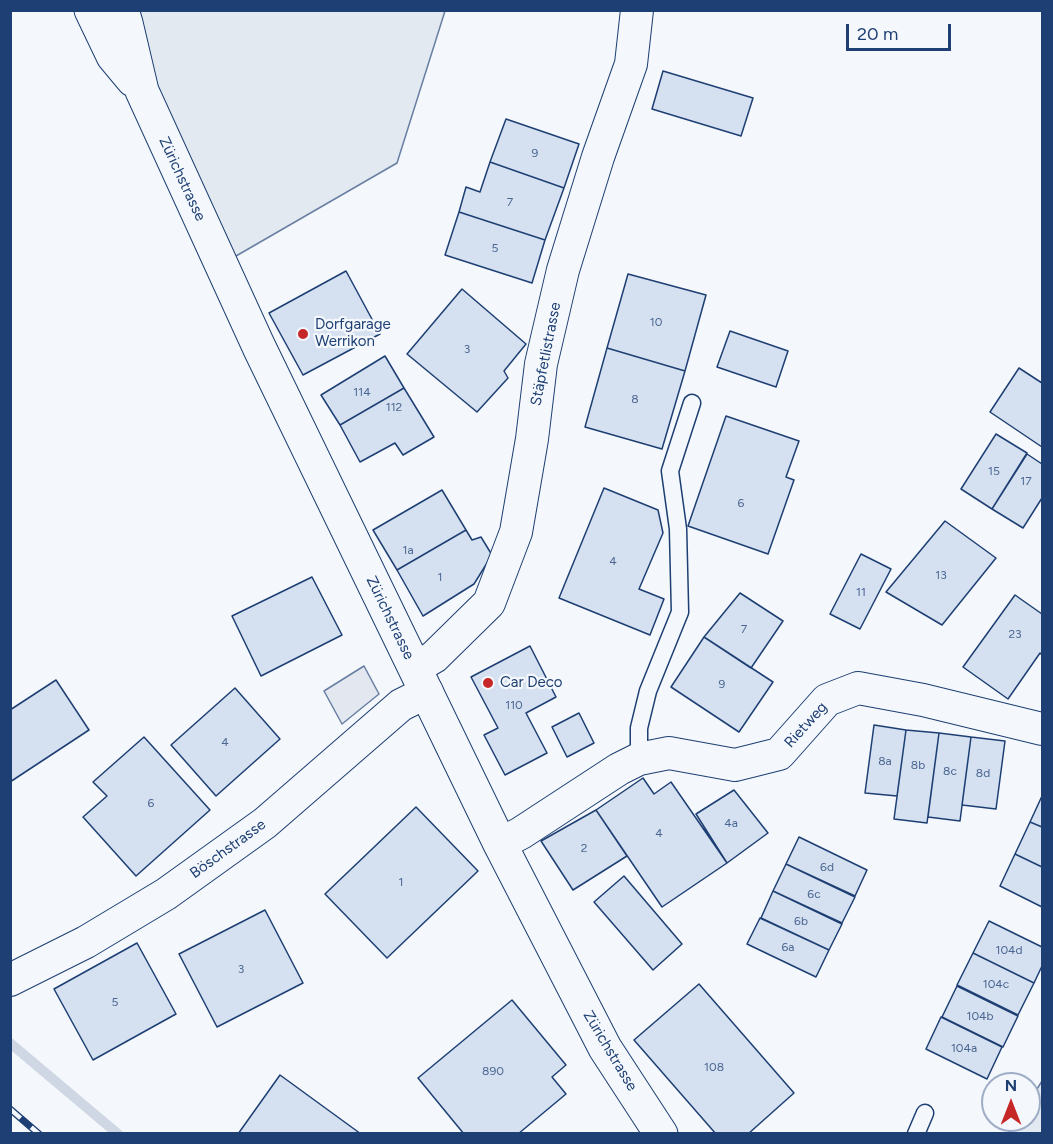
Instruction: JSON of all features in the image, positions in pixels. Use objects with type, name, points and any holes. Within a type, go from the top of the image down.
[{"type":"main road","name":"Zürichstrasse","points":[[92,10],[113,56],[142,91]]},
{"type":"main road","name":"Zürichstrasse","points":[[122,10],[142,91],[259,347],[500,844],[605,1048],[661,1134]]},
{"type":"street","name":"Stäpfetlistrasse","points":[[421,680],[434,657],[489,603],[516,532],[542,364],[560,280],[598,157],[631,64],[637,10]]},
{"type":"street","name":"Böschstrasse","points":[[10,980],[86,942],[166,894],[265,823],[401,705],[421,680]]},
{"type":"street","name":"Rietweg","points":[[500,844],[521,833],[619,769],[639,759],[669,753],[735,765],[779,754],[827,700],[858,688],[923,700],[1042,729]]},
{"type":"lane","points":[[639,759],[639,728],[648,691],[680,612],[678,529],[670,471],[692,403]]},
{"type":"lane","points":[[916,1134],[925,1113]]},
{"type":"shaded area","points":[[121,11],[445,11],[397,163],[217,267]]},
{"type":"shaded area","points":[[364,666],[379,694],[342,724],[324,691]]},
{"type":"shaded area","points":[[1042,1081],[1042,1133],[1008,1133],[1041,1132]]},
{"type":"building","points":[[663,71],[753,98],[741,136],[652,109]]},
{"type":"building","points":[[506,119],[579,144],[564,188],[490,162]]},
{"type":"building","points":[[490,162],[564,188],[545,240],[459,212],[466,187],[480,192]]},
{"type":"building","points":[[459,212],[545,240],[532,283],[445,255]]},
{"type":"building","points":[[346,271],[380,334],[303,375],[269,313]]},
{"type":"building","points":[[628,274],[706,295],[685,371],[607,348]]},
{"type":"building","points":[[462,289],[526,344],[504,371],[508,378],[477,412],[407,354]]},
{"type":"building","points":[[730,331],[788,351],[776,387],[717,367]]},
{"type":"building","points":[[607,348],[685,371],[662,449],[585,427]]},
{"type":"building","points":[[385,356],[404,388],[340,425],[321,395]]},
{"type":"building","points":[[1019,368],[1042,383],[1042,447],[990,412]]},
{"type":"building","points":[[404,388],[434,437],[403,455],[395,443],[360,462],[340,425]]},
{"type":"building","points":[[726,416],[799,441],[786,477],[794,480],[768,554],[688,526]]},
{"type":"building","points":[[996,434],[1027,453],[992,509],[961,489]]},
{"type":"building","points":[[1027,454],[1042,464],[1042,498],[1023,528],[992,509]]},
{"type":"building","points":[[604,488],[658,510],[663,533],[639,589],[664,599],[650,635],[559,598]]},
{"type":"building","points":[[442,490],[466,530],[397,570],[373,530]]},
{"type":"building","points":[[945,521],[996,558],[942,625],[886,592]]},
{"type":"building","points":[[466,530],[472,540],[481,537],[492,555],[474,584],[423,616],[397,570]]},
{"type":"building","points":[[861,554],[891,569],[860,629],[830,614]]},
{"type":"building","points":[[312,577],[342,635],[261,676],[232,616]]},
{"type":"building","points":[[740,593],[783,621],[751,668],[704,637]]},
{"type":"building","points":[[1015,595],[1042,614],[1042,655],[1040,653],[1008,699],[963,667]]},
{"type":"building","points":[[704,637],[773,682],[739,732],[671,687]]},
{"type":"building","points":[[530,646],[556,697],[526,713],[547,753],[505,775],[484,735],[498,728],[471,677]]},
{"type":"building","points":[[56,680],[89,730],[10,782],[10,710]]},
{"type":"building","points":[[235,688],[280,739],[216,796],[171,745]]},
{"type":"building","points":[[579,713],[594,743],[567,757],[552,727]]},
{"type":"building","points":[[874,725],[906,730],[897,796],[865,793]]},
{"type":"building","points":[[906,730],[939,733],[927,823],[894,819]]},
{"type":"building","points":[[939,733],[971,737],[960,821],[928,817]]},
{"type":"building","points":[[144,737],[210,810],[136,876],[83,817],[107,796],[93,782]]},
{"type":"building","points":[[971,737],[1005,741],[996,809],[962,805]]},
{"type":"building","points":[[643,778],[654,794],[671,782],[727,863],[662,907],[596,810]]},
{"type":"building","points":[[734,790],[768,833],[727,863],[696,814]]},
{"type":"building","points":[[1042,796],[1042,827],[1030,822]]},
{"type":"building","points":[[416,807],[478,871],[387,958],[325,894]]},
{"type":"building","points":[[596,810],[627,856],[573,890],[541,841]]},
{"type":"building","points":[[1030,822],[1042,827],[1042,867],[1015,854]]},
{"type":"building","points":[[799,837],[867,870],[855,896],[786,864]]},
{"type":"building","points":[[1015,854],[1042,867],[1042,907],[1000,886]]},
{"type":"building","points":[[786,864],[855,897],[842,923],[773,891]]},
{"type":"building","points":[[624,876],[682,944],[653,970],[594,902]]},
{"type":"building","points":[[773,891],[842,924],[829,950],[761,918]]},
{"type":"building","points":[[265,910],[303,983],[217,1027],[179,954]]},
{"type":"building","points":[[760,918],[829,950],[816,977],[747,944]]},
{"type":"building","points":[[989,921],[1042,947],[1042,966],[1034,983],[973,953]]},
{"type":"building","points":[[137,943],[176,1014],[93,1060],[54,989]]},
{"type":"building","points":[[973,953],[1034,983],[1018,1015],[957,985]]},
{"type":"building","points":[[699,984],[794,1093],[748,1134],[716,1134],[634,1040]]},
{"type":"building","points":[[957,986],[1018,1016],[1003,1047],[942,1017]]},
{"type":"building","points":[[512,1000],[566,1065],[552,1077],[566,1094],[518,1134],[464,1134],[418,1078]]},
{"type":"building","points":[[941,1017],[1002,1047],[990,1072],[981,1072],[981,1076],[926,1049]]},
{"type":"building","points":[[280,1075],[361,1134],[238,1134]]},
{"type":"waterway","points":[[10,1043],[118,1134]]},
{"type":"railway","points":[[10,1109],[39,1134]]},
{"type":"place","name":"Dorfgarage Werrikon","points":[[303,334]]},
{"type":"place","name":"Car Deco","points":[[488,683]]}]
